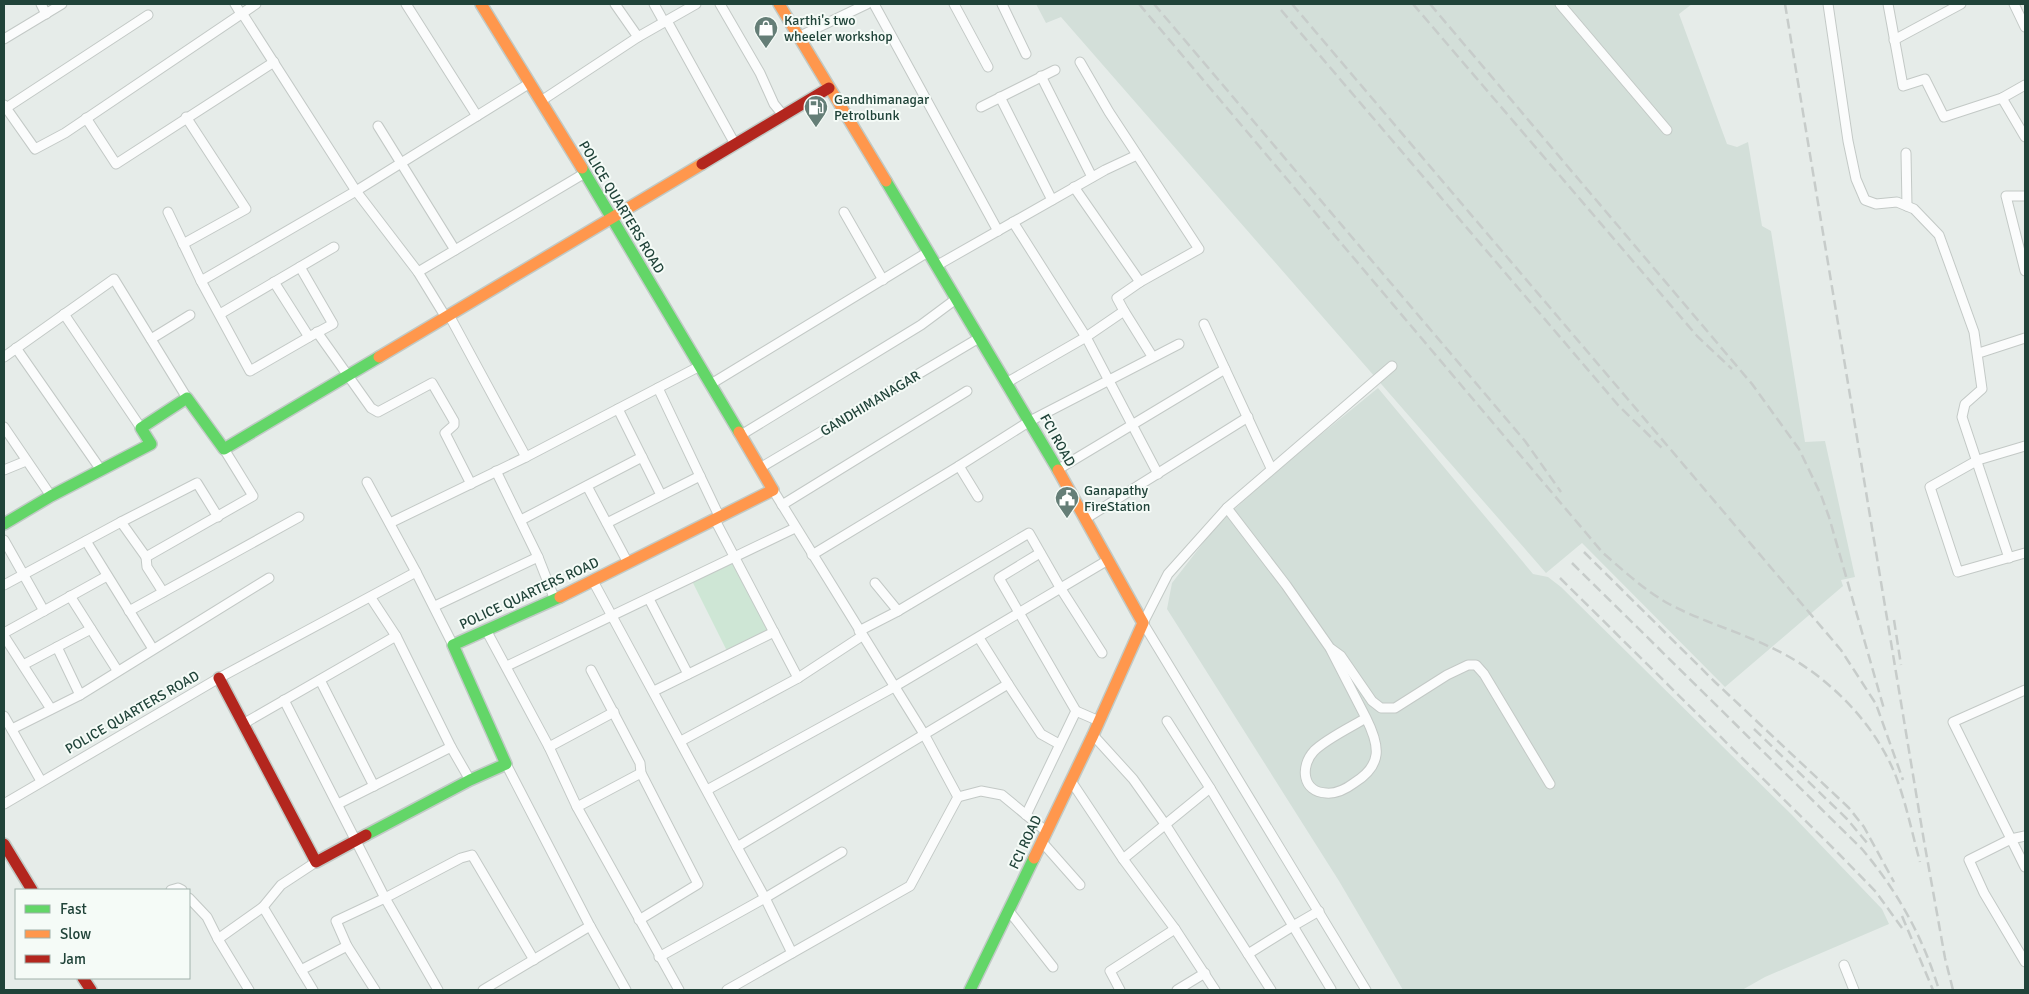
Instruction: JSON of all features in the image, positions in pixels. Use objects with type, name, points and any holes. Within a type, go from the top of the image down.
[{"type":"street","points":[[41,4],[46,14]]},
{"type":"street","points":[[4,39],[62,4]]},
{"type":"street","points":[[235,4],[356,191],[418,272],[447,316],[526,457]]},
{"type":"street","points":[[148,15],[5,106],[35,149],[86,118],[256,4]]},
{"type":"street","points":[[406,4],[477,116]]},
{"type":"street","name":"POLICE QUARTERS ROAD","points":[[481,4],[585,172],[773,490],[554,600],[453,645],[506,764]]},
{"type":"street","points":[[615,4],[638,37]]},
{"type":"street","points":[[654,4],[735,144]]},
{"type":"street","points":[[541,101],[638,37],[696,4]]},
{"type":"street","points":[[720,4],[760,73],[774,104],[783,115]]},
{"type":"street","name":"FCI ROAD","points":[[779,4],[1030,421],[1143,622],[1093,735],[1009,911],[975,988]]},
{"type":"street","points":[[874,4],[998,231]]},
{"type":"street","points":[[954,4],[988,67]]},
{"type":"street","points":[[1002,4],[1026,54]]},
{"type":"street","points":[[1560,4],[1667,130]]},
{"type":"street","points":[[1828,4],[1856,179],[1865,200],[1876,204],[1897,202],[1914,209],[1939,235],[1974,332],[1979,353],[1982,389],[1965,404],[1962,417],[1978,460],[2009,558]]},
{"type":"street","points":[[1888,4],[1903,86],[1925,79],[1944,117],[2002,98],[2025,85]]},
{"type":"street","points":[[1894,40],[1961,4]]},
{"type":"street","points":[[2014,4],[2025,26]]},
{"type":"street","points":[[798,37],[863,5]]},
{"type":"street","points":[[86,118],[116,164],[186,117],[274,62]]},
{"type":"street","points":[[1080,62],[1137,155],[1199,249],[1140,282],[1117,298],[1152,356]]},
{"type":"street","points":[[981,107],[1055,70]]},
{"type":"street","points":[[1041,76],[1092,177]]},
{"type":"street","points":[[200,281],[356,191],[530,83]]},
{"type":"street","points":[[224,449],[348,373],[829,88]]},
{"type":"street","points":[[1000,97],[1052,200]]},
{"type":"street","points":[[2002,98],[2025,137]]},
{"type":"street","points":[[183,244],[246,209],[186,117]]},
{"type":"street","points":[[378,126],[455,250]]},
{"type":"street","points":[[1906,153],[1907,206]]},
{"type":"street","points":[[936,266],[1092,177],[1137,155]]},
{"type":"street","points":[[418,272],[585,172]]},
{"type":"street","points":[[1074,187],[1140,282]]},
{"type":"street","points":[[2025,196],[2006,196],[2025,270]]},
{"type":"street","points":[[168,212],[200,281],[250,371],[333,324],[300,267]]},
{"type":"street","points":[[844,212],[883,280]]},
{"type":"street","points":[[1013,222],[1086,337],[1158,474]]},
{"type":"street","points":[[220,314],[334,247]]},
{"type":"street","points":[[711,384],[928,252]]},
{"type":"street","points":[[4,357],[114,279],[187,398],[224,449],[253,496],[146,557]]},
{"type":"street","points":[[274,282],[313,334],[348,373],[371,408],[378,412],[432,382],[454,422],[445,432],[471,484]]},
{"type":"street","points":[[741,435],[921,325],[956,299]]},
{"type":"street","points":[[1006,383],[1086,337],[1124,311]]},
{"type":"street","points":[[4,524],[51,496],[151,444],[64,314]]},
{"type":"street","points":[[151,339],[190,315]]},
{"type":"street","points":[[1204,324],[1272,468]]},
{"type":"street","name":"GANDHIMANAGAR","points":[[760,468],[979,338]]},
{"type":"street","points":[[1979,353],[2025,338]]},
{"type":"street","points":[[812,555],[1030,421],[1152,356],[1179,344]]},
{"type":"street","points":[[16,348],[101,470]]},
{"type":"street","points":[[390,523],[526,457],[700,366]]},
{"type":"street","points":[[1366,990],[1320,911],[1143,622],[1168,574],[1227,508],[1392,366]]},
{"type":"street","points":[[1057,470],[1225,369]]},
{"type":"street","points":[[658,388],[700,476],[735,558],[798,678]]},
{"type":"street","points":[[782,505],[967,392]]},
{"type":"street","points":[[141,428],[187,398]]},
{"type":"street","points":[[618,409],[661,495]]},
{"type":"street","points":[[1085,518],[1248,417]]},
{"type":"street","points":[[4,427],[51,496]]},
{"type":"street","points":[[2024,556],[2009,558],[1958,572],[1930,487],[1978,460],[2025,446]]},
{"type":"street","points":[[521,520],[642,457]]},
{"type":"street","points":[[4,470],[26,461]]},
{"type":"street","points":[[959,466],[978,497]]},
{"type":"street","points":[[496,471],[538,557],[554,600]]},
{"type":"street","points":[[607,522],[700,476]]},
{"type":"street","points":[[367,482],[435,606],[453,645]]},
{"type":"street","points":[[4,585],[197,483],[218,517]]},
{"type":"street","points":[[587,486],[628,563]]},
{"type":"street","points":[[773,490],[860,634],[924,734],[958,797]]},
{"type":"street","points":[[1227,508],[1286,585],[1330,648],[1366,718],[1375,740],[1377,755],[1367,774],[1335,793],[1324,793],[1314,790],[1307,783],[1304,772],[1306,763],[1315,750],[1366,718]]},
{"type":"street","points":[[129,611],[299,516]]},
{"type":"street","points":[[122,522],[146,557],[147,566],[163,592]]},
{"type":"street","points":[[507,666],[649,600],[795,528]]},
{"type":"street","points":[[681,741],[798,678],[860,634],[1029,534],[1102,653]]},
{"type":"street","points":[[4,540],[44,611]]},
{"type":"street","points":[[86,541],[153,649]]},
{"type":"street","points":[[1040,553],[999,578],[1021,613],[1076,711],[1099,721]]},
{"type":"street","points":[[435,606],[538,557]]},
{"type":"street","points":[[707,790],[894,687],[1108,560]]},
{"type":"street","points":[[219,678],[371,598],[416,572]]},
{"type":"street","points":[[51,710],[4,634],[107,576]]},
{"type":"street","points":[[12,729],[80,694],[269,578]]},
{"type":"street","points":[[593,580],[765,898],[792,953]]},
{"type":"street","points":[[875,583],[898,611]]},
{"type":"street","points":[[70,596],[118,670]]},
{"type":"street","points":[[371,598],[396,636],[451,747],[470,780]]},
{"type":"street","points":[[649,600],[688,674]]},
{"type":"street","points":[[23,665],[91,629]]},
{"type":"street","points":[[486,630],[549,746],[577,807],[679,990]]},
{"type":"street","points":[[654,691],[774,632]]},
{"type":"street","points":[[243,724],[396,636]]},
{"type":"street","points":[[979,638],[1041,734],[1059,744]]},
{"type":"street","points":[[57,647],[80,694]]},
{"type":"street","points":[[1330,648],[1341,656],[1372,701],[1381,708],[1388,709],[1395,708],[1468,664],[1476,665],[1484,674],[1550,784]]},
{"type":"street","points":[[590,670],[640,763],[640,772],[698,884],[639,920]]},
{"type":"street","name":"POLICE QUARTERS ROAD","points":[[4,804],[219,678],[316,862]]},
{"type":"street","points":[[320,680],[374,786]]},
{"type":"street","points":[[737,847],[1008,684]]},
{"type":"street","points":[[2025,691],[1953,722],[2025,867]]},
{"type":"street","points":[[284,700],[358,841],[385,898],[438,990]]},
{"type":"street","points":[[1026,815],[1076,711]]},
{"type":"street","points":[[549,746],[614,712]]},
{"type":"street","points":[[4,716],[41,781]]},
{"type":"street","points":[[1167,721],[1210,788],[1331,989]]},
{"type":"street","points":[[1093,735],[1133,779],[1165,824],[1271,990]]},
{"type":"street","points":[[338,804],[451,747]]},
{"type":"street","points":[[218,939],[263,907],[281,885],[316,862],[470,780],[506,764],[590,926],[626,990]]},
{"type":"street","points":[[577,807],[640,772]]},
{"type":"street","points":[[1071,781],[1123,859],[1175,929],[1215,990]]},
{"type":"street","points":[[1123,859],[1210,788]]},
{"type":"street","points":[[727,990],[910,886],[958,797],[981,791],[1002,795],[1026,815],[1080,885]]},
{"type":"street","points":[[2025,836],[2011,839],[1968,860],[1984,893],[2025,962]]},
{"type":"street","points":[[6,851],[31,889]]},
{"type":"street","points":[[659,957],[765,898],[842,852]]},
{"type":"street","points":[[375,990],[347,946],[336,921],[462,858],[472,855],[534,960]]},
{"type":"street","points":[[190,899],[207,918],[249,990]]},
{"type":"street","points":[[263,907],[313,990]]},
{"type":"street","points":[[1009,911],[1053,967]]},
{"type":"street","points":[[1248,954],[1320,911]]},
{"type":"street","points":[[484,990],[590,926]]},
{"type":"street","points":[[1120,990],[1110,971],[1175,929]]},
{"type":"street","points":[[301,970],[347,946]]},
{"type":"street","points":[[1844,965],[1854,990]]},
{"type":"street","points":[[1177,990],[1205,973]]},
{"type":"street","points":[[84,979],[90,990]]},
{"type":"shaded area","points":[[1036,4],[1692,4],[1679,14],[1727,144],[1737,147],[1748,142],[1762,226],[1771,231],[1805,442],[1825,441],[1855,577],[1841,580],[1843,586],[1725,687],[1582,543],[1546,573],[1061,17],[1046,23]]},
{"type":"shaded area","points":[[1378,388],[1533,574],[1548,577],[1561,587],[1791,814],[1882,909],[1889,924],[1765,977],[1742,990],[1403,990],[1339,881],[1167,609],[1172,583],[1217,525],[1281,467]]},
{"type":"green space","points":[[734,561],[771,631],[727,651],[692,581]]},
{"type":"railway","points":[[1139,4],[1603,553],[1660,599],[1694,616],[1770,647],[1809,669],[1827,683],[1860,716],[1874,735],[1895,774],[1906,807],[1920,862]]},
{"type":"railway","points":[[1154,4],[1525,441],[1561,492]]},
{"type":"railway","points":[[1292,4],[1841,650],[1876,704],[1903,780]]},
{"type":"railway","points":[[1413,4],[1697,336],[1732,369]]},
{"type":"railway","points":[[1430,4],[1752,384],[1799,449],[1821,495],[1829,517],[1884,709]]},
{"type":"railway","points":[[1785,4],[1924,841],[1945,958],[1953,990]]},
{"type":"railway","points":[[1281,10],[1618,405],[1664,450]]},
{"type":"railway","points":[[1584,552],[1715,682],[1849,808],[1864,827],[1894,882]]},
{"type":"railway","points":[[1572,563],[1862,849],[1887,882],[1908,916],[1933,970],[1939,990]]},
{"type":"railway","points":[[1560,578],[1838,853],[1876,892],[1902,928]]},
{"type":"railway","points":[[1894,620],[1901,665]]},
{"type":"railway","points":[[1754,729],[1847,819],[1868,844]]},
{"type":"railway","points":[[1902,916],[1933,990]]},
{"type":"traffic: fast","points":[[582,168],[739,432]]},
{"type":"traffic: fast","points":[[886,181],[1058,470]]},
{"type":"traffic: fast","points":[[4,524],[51,496],[151,444],[141,428],[187,398],[224,449],[379,357]]},
{"type":"traffic: fast","points":[[366,835],[470,780],[506,764],[453,645],[560,597]]},
{"type":"traffic: fast","points":[[970,990],[1034,858]]},
{"type":"traffic: slow","points":[[481,4],[582,168]]},
{"type":"traffic: slow","points":[[779,4],[886,181]]},
{"type":"traffic: slow","points":[[379,357],[702,164]]},
{"type":"traffic: slow","points":[[560,597],[773,490],[739,432]]},
{"type":"traffic: slow","points":[[1034,858],[1093,735],[1143,623],[1058,470]]},
{"type":"traffic: jam","points":[[702,164],[829,88]]},
{"type":"traffic: jam","points":[[219,678],[316,862],[366,835]]},
{"type":"traffic: jam","points":[[4,844],[31,889]]},
{"type":"traffic: jam","points":[[84,979],[91,990]]},
{"type":"place","name":"Karthi's two wheeler workshop","points":[[766,49]]},
{"type":"place","name":"Gandhimanagar Petrolbunk","points":[[816,128]]},
{"type":"place","name":"Ganapathy FireStation","points":[[1067,519]]}]
